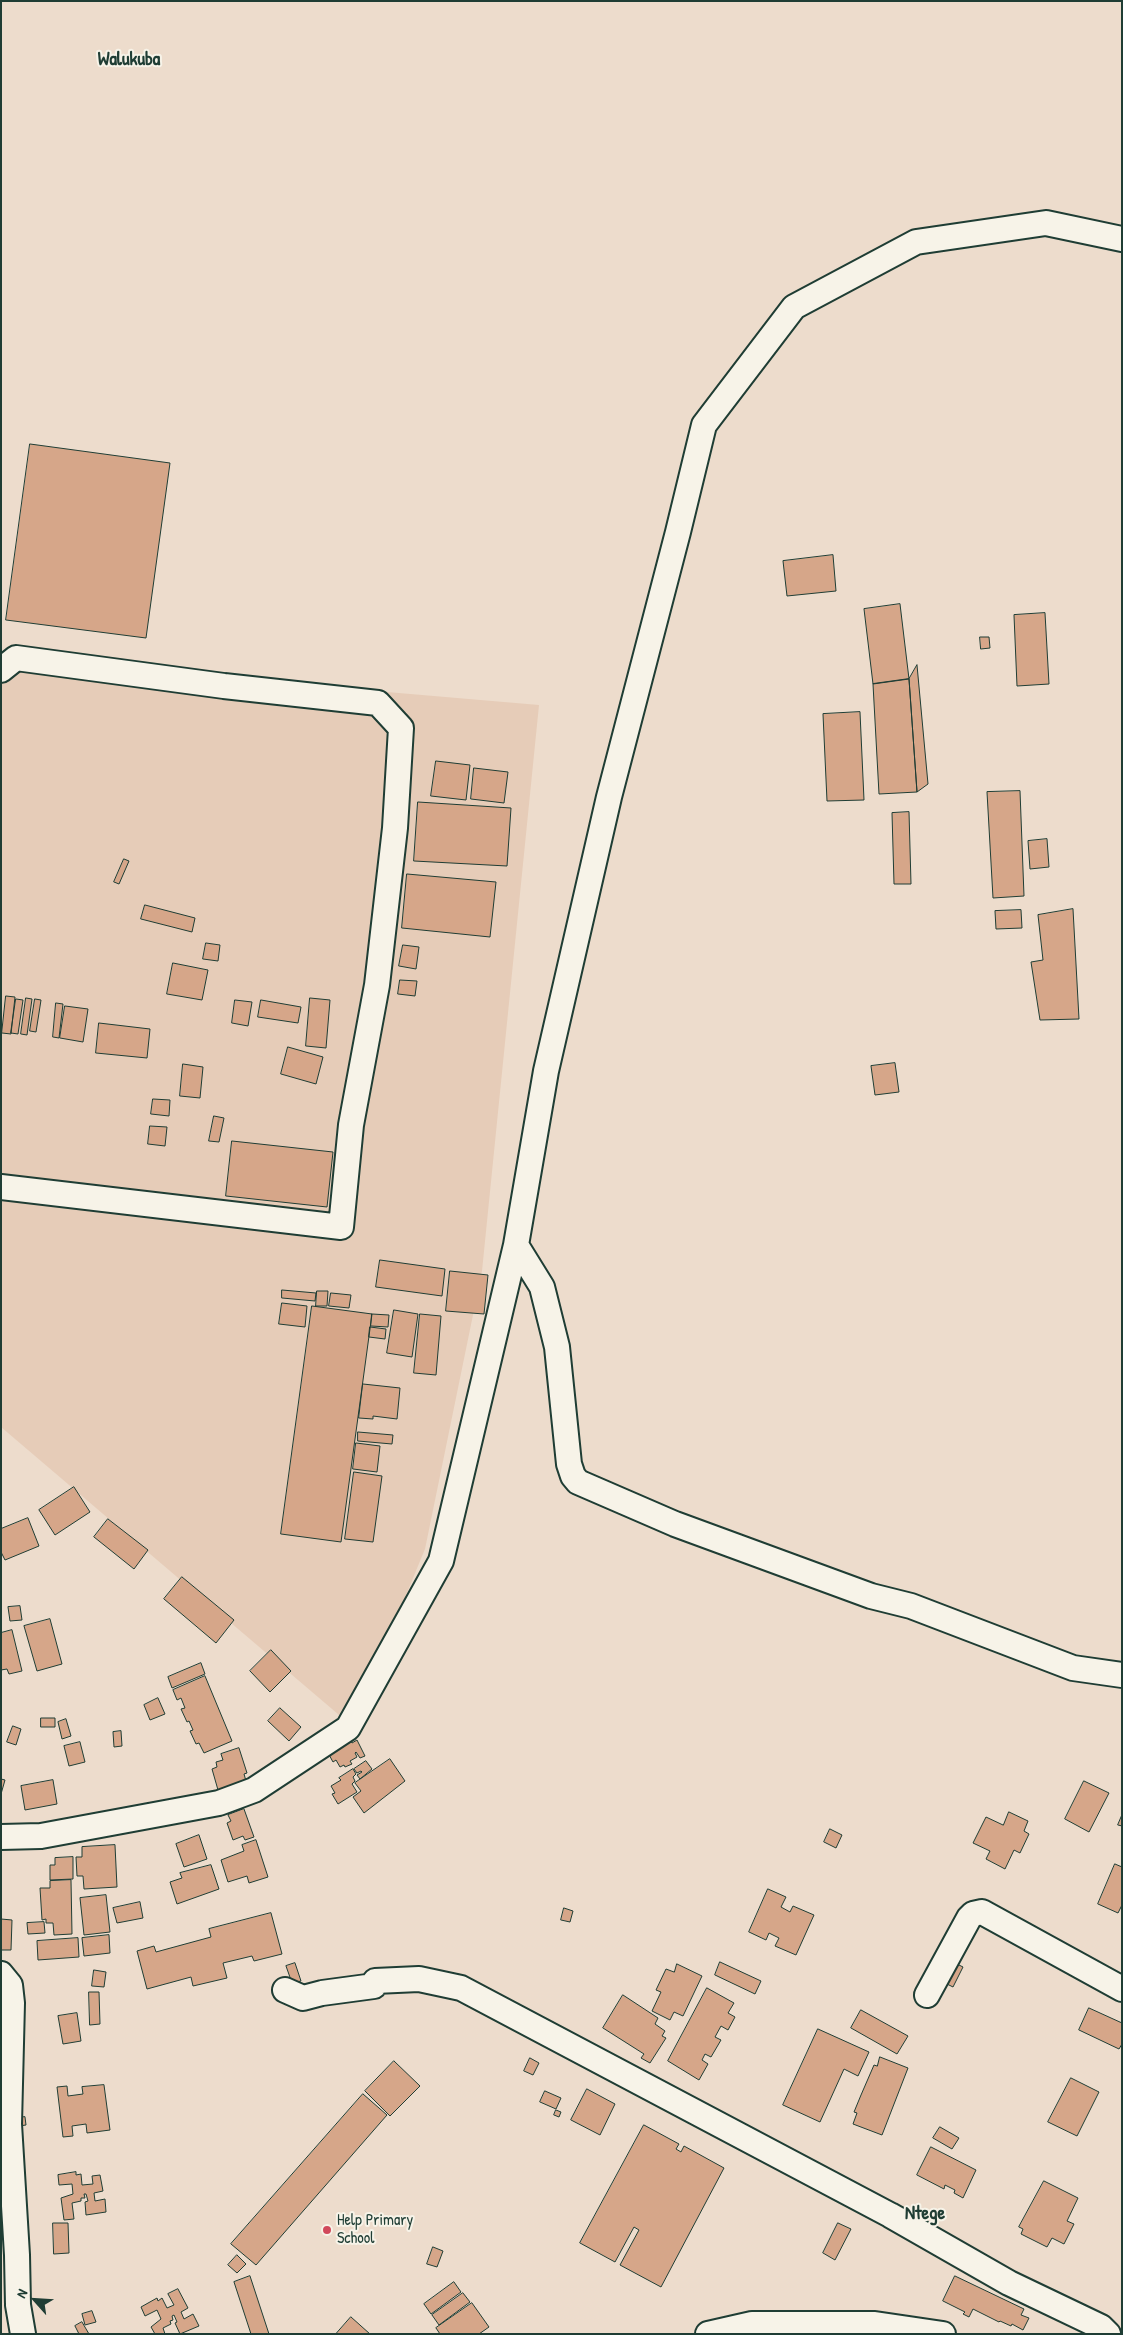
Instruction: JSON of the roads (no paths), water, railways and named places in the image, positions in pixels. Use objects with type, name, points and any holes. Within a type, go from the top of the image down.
[{"type":"street","points":[[1,1837],[41,1836],[219,1803],[254,1790],[348,1728],[441,1561],[516,1245],[546,1071],[604,816],[704,425],[794,307],[916,242],[1046,224],[1122,239]]},
{"type":"street","points":[[1,670],[16,658],[224,686],[378,703],[401,728],[395,828],[377,985],[350,1125],[342,1227],[1,1187]]},
{"type":"street","points":[[516,1245],[542,1287],[557,1347],[569,1464],[573,1476],[578,1482],[675,1524],[871,1596],[911,1606],[1073,1668],[1122,1675]]},
{"type":"street","points":[[927,1995],[969,1918],[973,1914],[982,1912],[1122,1989]]},
{"type":"street","points":[[1,1974],[10,1985],[12,2003],[8,2124],[17,2255],[18,2305],[23,2334]]},
{"type":"street","points":[[285,1990],[303,1998],[322,1993],[374,1986],[376,1982],[419,1979],[461,1988],[890,2215],[1009,2283],[1101,2327],[1108,2334]]},
{"type":"street","points":[[708,2334],[752,2324],[875,2324],[943,2334]]},
{"type":"place","name":"Help Primary School","points":[[327,2230]]},
{"type":"district","name":"Walukuba","points":[[129,60]]},
{"type":"district","name":"Ntege","points":[[925,2214]]}]
